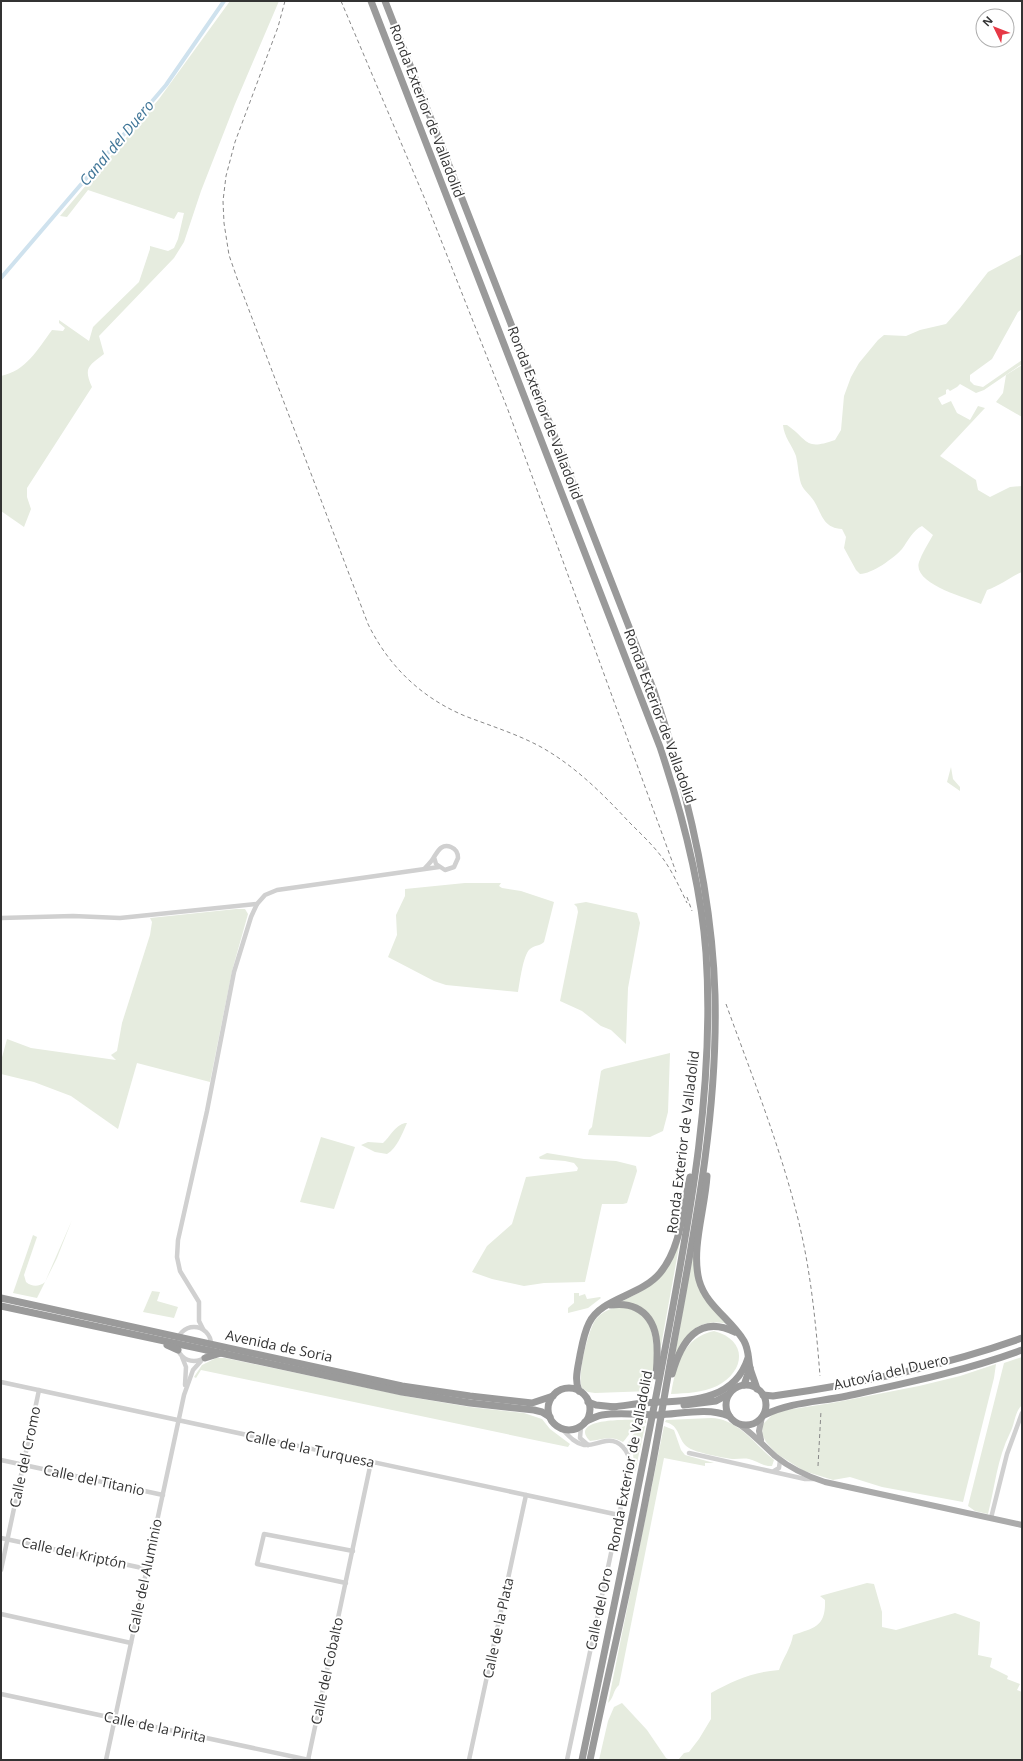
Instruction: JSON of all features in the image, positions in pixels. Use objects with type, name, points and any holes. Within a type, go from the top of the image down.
[{"type":"highway","name":"Ronda Exterior de Valladolid","points":[[371,1],[644,702],[660,747],[678,803],[697,891],[706,952],[707,1058],[699,1142],[654,1433],[649,1486],[600,1694],[591,1714],[582,1760]]},
{"type":"highway","name":"Ronda Exterior de Valladolid","points":[[385,1],[654,691],[677,764],[696,841],[708,911],[712,954],[715,995],[714,1060],[706,1160],[661,1388]]},
{"type":"highway","points":[[699,1142],[694,1156],[676,1241],[669,1260],[660,1273],[646,1286],[601,1309],[592,1317],[587,1327],[577,1369],[573,1378],[562,1390],[553,1396],[548,1408],[550,1418],[561,1428],[570,1430],[598,1416],[611,1414],[659,1415],[704,1412],[721,1413],[729,1416],[739,1424],[753,1424],[763,1416],[766,1405],[763,1395],[758,1388],[750,1368],[746,1346],[737,1333],[710,1302],[699,1281],[697,1248],[706,1196],[706,1160]]},
{"type":"highway","name":"Avenida de Soria","points":[[1,1298],[178,1346],[212,1348],[402,1386],[532,1403],[553,1396]]},
{"type":"highway","points":[[601,1309],[613,1305],[627,1305],[640,1310],[650,1319],[655,1332],[657,1352],[656,1381],[661,1388],[670,1381],[677,1359],[683,1348],[690,1336],[698,1330],[707,1326],[716,1325],[737,1333]]},
{"type":"highway","points":[[1,1306],[144,1337],[178,1346]]},
{"type":"highway","name":"Autovía del Duero","points":[[763,1395],[773,1396],[837,1387],[908,1372],[984,1351],[1022,1338]]},
{"type":"highway","name":"Avenida de Soria","points":[[212,1348],[221,1353],[402,1392],[470,1403],[534,1410],[542,1412],[550,1418]]},
{"type":"highway","name":"Autovía del Duero","points":[[763,1416],[784,1406],[842,1397],[939,1376],[1022,1350]]},
{"type":"highway","points":[[203,1360],[221,1353]]},
{"type":"highway","points":[[966,1368],[1022,1354]]},
{"type":"highway","points":[[612,1407],[642,1403],[690,1401],[708,1397],[729,1385],[741,1374],[748,1356]]},
{"type":"highway","points":[[744,1385],[750,1368]]},
{"type":"highway","points":[[577,1369],[577,1383],[579,1391],[588,1402],[590,1412],[583,1424]]},
{"type":"highway","points":[[588,1402],[596,1405],[612,1407],[699,1405],[716,1401],[744,1385],[758,1388]]},
{"type":"highway","points":[[562,1390],[572,1389],[579,1391]]},
{"type":"highway","points":[[729,1394],[726,1405],[729,1416]]},
{"type":"highway","name":"Ronda Exterior de Valladolid","points":[[590,1760],[600,1716],[600,1694]]},
{"type":"main road","points":[[761,1442],[758,1431],[763,1416]]},
{"type":"main road","points":[[739,1424],[780,1460],[814,1479],[1022,1525]]},
{"type":"street","points":[[212,1348],[210,1337],[203,1329],[199,1321],[199,1302],[180,1271],[177,1257],[178,1240],[207,1111],[234,972],[251,917],[257,904],[265,895],[277,890],[425,868],[439,867],[445,870],[454,867],[458,861],[457,852],[450,846],[443,846],[437,850],[434,857],[425,868]]},
{"type":"street","points":[[434,857],[439,867]]},
{"type":"street","points":[[1,918],[73,916],[120,918],[257,904]]},
{"type":"street","points":[[199,1321],[194,1326],[182,1331],[178,1346],[190,1361],[203,1360]]},
{"type":"street","points":[[194,1326],[203,1329]]},
{"type":"street","name":"Calle del Aluminio","points":[[178,1346],[186,1368],[185,1392]]},
{"type":"street","name":"Calle del Aluminio","points":[[106,1760],[185,1392],[194,1368],[203,1360],[212,1348]]},
{"type":"street","name":"Calle de la Turquesa","points":[[1,1382],[619,1515]]},
{"type":"street","name":"Calle del Cromo","points":[[1,1570],[39,1390]]},
{"type":"street","points":[[991,1518],[1005,1459],[1022,1413]]},
{"type":"street","points":[[583,1424],[580,1438],[582,1441],[590,1445]]},
{"type":"street","points":[[561,1428],[579,1443],[590,1445]]},
{"type":"street","name":"Calle del Oro","points":[[567,1760],[630,1469],[628,1454],[622,1446],[614,1441],[604,1441],[590,1445]]},
{"type":"street","points":[[689,1453],[805,1479],[814,1479]]},
{"type":"street","name":"Calle del Titanio","points":[[1,1460],[163,1495]]},
{"type":"street","points":[[774,1471],[778,1468],[780,1460]]},
{"type":"street","name":"Calle del Cobalto","points":[[308,1760],[371,1462]]},
{"type":"street","name":"Calle de la Plata","points":[[469,1760],[526,1495]]},
{"type":"street","points":[[346,1583],[257,1564],[264,1534],[353,1550]]},
{"type":"street","name":"Calle del Kriptón","points":[[1,1538],[147,1569]]},
{"type":"street","points":[[1,1614],[131,1643]]},
{"type":"street","name":"Calle de la Pirita","points":[[1,1694],[308,1760]]},
{"type":"shaded area","points":[[230,1],[279,1],[235,104],[201,191],[184,242],[174,258],[99,336],[104,354],[91,364],[89,368],[88,375],[92,387],[27,488],[27,497],[31,509],[24,527],[1,511],[1,376],[18,369],[31,358],[52,330],[63,331],[65,328],[59,323],[59,320],[89,341],[93,327],[139,282],[150,246],[168,251],[174,248],[178,239],[184,213],[178,212],[174,219],[88,190],[67,217],[60,216],[159,99]]},
{"type":"shaded area","points":[[1022,254],[1022,309],[1018,312],[992,359],[970,375],[970,381],[974,385],[983,387],[1022,360],[1022,364],[984,390],[976,393],[960,384],[950,391],[948,389],[946,390],[946,394],[938,398],[942,405],[951,401],[957,413],[970,420],[978,406],[985,408],[940,456],[976,480],[978,490],[990,497],[1010,487],[1022,486],[1022,572],[987,590],[981,604],[942,589],[924,577],[919,570],[920,559],[933,535],[922,526],[913,533],[902,549],[894,557],[870,571],[860,574],[856,570],[844,548],[846,537],[842,529],[831,526],[824,520],[814,501],[802,486],[796,456],[785,433],[783,425],[787,425],[812,444],[825,443],[835,440],[841,430],[844,396],[851,377],[859,363],[878,340],[884,335],[906,336],[920,330],[946,324],[988,272]]},
{"type":"shaded area","points":[[1022,365],[1022,417],[996,402],[1003,393],[1006,375]]},
{"type":"shaded area","points":[[951,767],[953,779],[960,787],[960,791],[947,782]]},
{"type":"shaded area","points":[[465,883],[501,883],[499,886],[502,888],[521,891],[554,902],[544,942],[530,949],[525,957],[518,992],[446,985],[434,981],[388,957],[397,935],[396,915],[405,896],[405,889]]},
{"type":"shaded area","points":[[586,902],[637,913],[640,923],[628,988],[626,1044],[611,1030],[601,1026],[582,1011],[560,1001],[578,912],[577,907],[574,904]]},
{"type":"shaded area","points":[[245,909],[248,914],[232,971],[210,1082],[137,1063],[118,1129],[71,1096],[34,1082],[1,1074],[1,1061],[7,1039],[31,1048],[116,1060],[111,1055],[117,1051],[122,1023],[150,935],[152,922],[150,918]]},
{"type":"shaded area","points":[[670,1053],[668,1112],[663,1131],[650,1137],[588,1135],[589,1130],[592,1127],[601,1071]]},
{"type":"shaded area","points":[[407,1123],[399,1140],[394,1148],[387,1154],[375,1152],[361,1145],[368,1142],[383,1143],[398,1126]]},
{"type":"shaded area","points":[[321,1137],[355,1147],[334,1209],[300,1202]]},
{"type":"shaded area","points":[[547,1153],[584,1159],[616,1161],[636,1166],[637,1171],[627,1203],[602,1204],[585,1282],[544,1283],[524,1286],[492,1279],[472,1272],[487,1246],[512,1224],[526,1177],[577,1171],[578,1168],[574,1163],[540,1159],[539,1157]]},
{"type":"shaded area","points":[[72,1220],[57,1258],[45,1282]]},
{"type":"shaded area","points":[[682,1230],[659,1357],[649,1315],[619,1303],[654,1283]]},
{"type":"shaded area","points":[[33,1235],[37,1237],[24,1275],[26,1282],[33,1286],[38,1286],[45,1282],[37,1298],[13,1293]]},
{"type":"shaded area","points":[[693,1252],[699,1285],[702,1292],[711,1307],[728,1324],[707,1323],[693,1330],[683,1343],[674,1361]]},
{"type":"shaded area","points":[[152,1291],[160,1292],[157,1301],[178,1307],[174,1318],[143,1312]]},
{"type":"shaded area","points":[[574,1293],[579,1293],[579,1296],[585,1294],[587,1299],[601,1298],[588,1308],[568,1313],[568,1308],[574,1303]]},
{"type":"shaded area","points":[[614,1308],[625,1308],[638,1312],[646,1320],[651,1330],[655,1355],[651,1391],[595,1393],[588,1392],[582,1388],[582,1363],[593,1325],[600,1315]]},
{"type":"shaded area","points":[[714,1331],[725,1335],[733,1341],[738,1348],[738,1364],[734,1372],[727,1380],[706,1390],[671,1394],[675,1373],[682,1355],[694,1340]]},
{"type":"shaded area","points":[[1022,1357],[1022,1405],[1017,1411],[1012,1430],[1002,1453],[988,1514],[975,1511],[968,1506],[1004,1363]]},
{"type":"shaded area","points":[[216,1358],[225,1358],[410,1397],[470,1407],[524,1413],[542,1419],[550,1429],[570,1444],[568,1447],[201,1370],[196,1378],[194,1377],[202,1365]]},
{"type":"shaded area","points":[[996,1364],[994,1378],[963,1502],[882,1487],[850,1477],[833,1480],[804,1471],[777,1454],[766,1442],[762,1434],[763,1424],[773,1414],[786,1410],[832,1403],[919,1386],[960,1376]]},
{"type":"shaded area","points":[[721,1419],[746,1433],[774,1460],[772,1466],[763,1465],[749,1459],[725,1458],[692,1450],[682,1441],[674,1426],[665,1422],[666,1420]]},
{"type":"shaded area","points":[[618,1420],[646,1420],[646,1423],[635,1427],[623,1442],[610,1438],[590,1441],[585,1433],[588,1427],[595,1423]]},
{"type":"shaded area","points":[[645,1426],[635,1472],[633,1454],[627,1444],[637,1429]]},
{"type":"shaded area","points":[[664,1426],[674,1430],[681,1450],[685,1455],[714,1463],[705,1463],[705,1466],[664,1458],[619,1685],[608,1703]]},
{"type":"shaded area","points":[[867,1583],[874,1584],[882,1612],[882,1627],[896,1630],[955,1613],[980,1622],[978,1655],[992,1658],[990,1667],[1008,1676],[1007,1679],[1020,1684],[1017,1690],[1022,1692],[1022,1760],[678,1760],[684,1753],[689,1752],[711,1719],[711,1693],[744,1677],[779,1670],[791,1644],[793,1635],[813,1628],[821,1621],[825,1609],[825,1600],[820,1596]]},
{"type":"shaded area","points":[[622,1703],[647,1730],[666,1758],[670,1760],[599,1760],[608,1721],[614,1707]]},
{"type":"waterway","name":"Canal del Duero","points":[[1,278],[166,85],[224,1]]},
{"type":"railway","points":[[285,1],[278,27],[235,142],[226,176],[223,201],[224,223],[229,255],[238,281],[368,624],[376,640],[397,667],[408,679],[435,700],[449,709],[465,716],[532,742],[565,763],[588,781],[660,855],[673,875],[687,903]]},
{"type":"railway","points":[[341,1],[424,197],[508,410],[676,872]]},
{"type":"railway","points":[[687,897],[692,911]]},
{"type":"railway","points":[[726,1004],[756,1085],[792,1195],[807,1261],[817,1338],[820,1376]]},
{"type":"railway","points":[[818,1466],[821,1411]]}]
